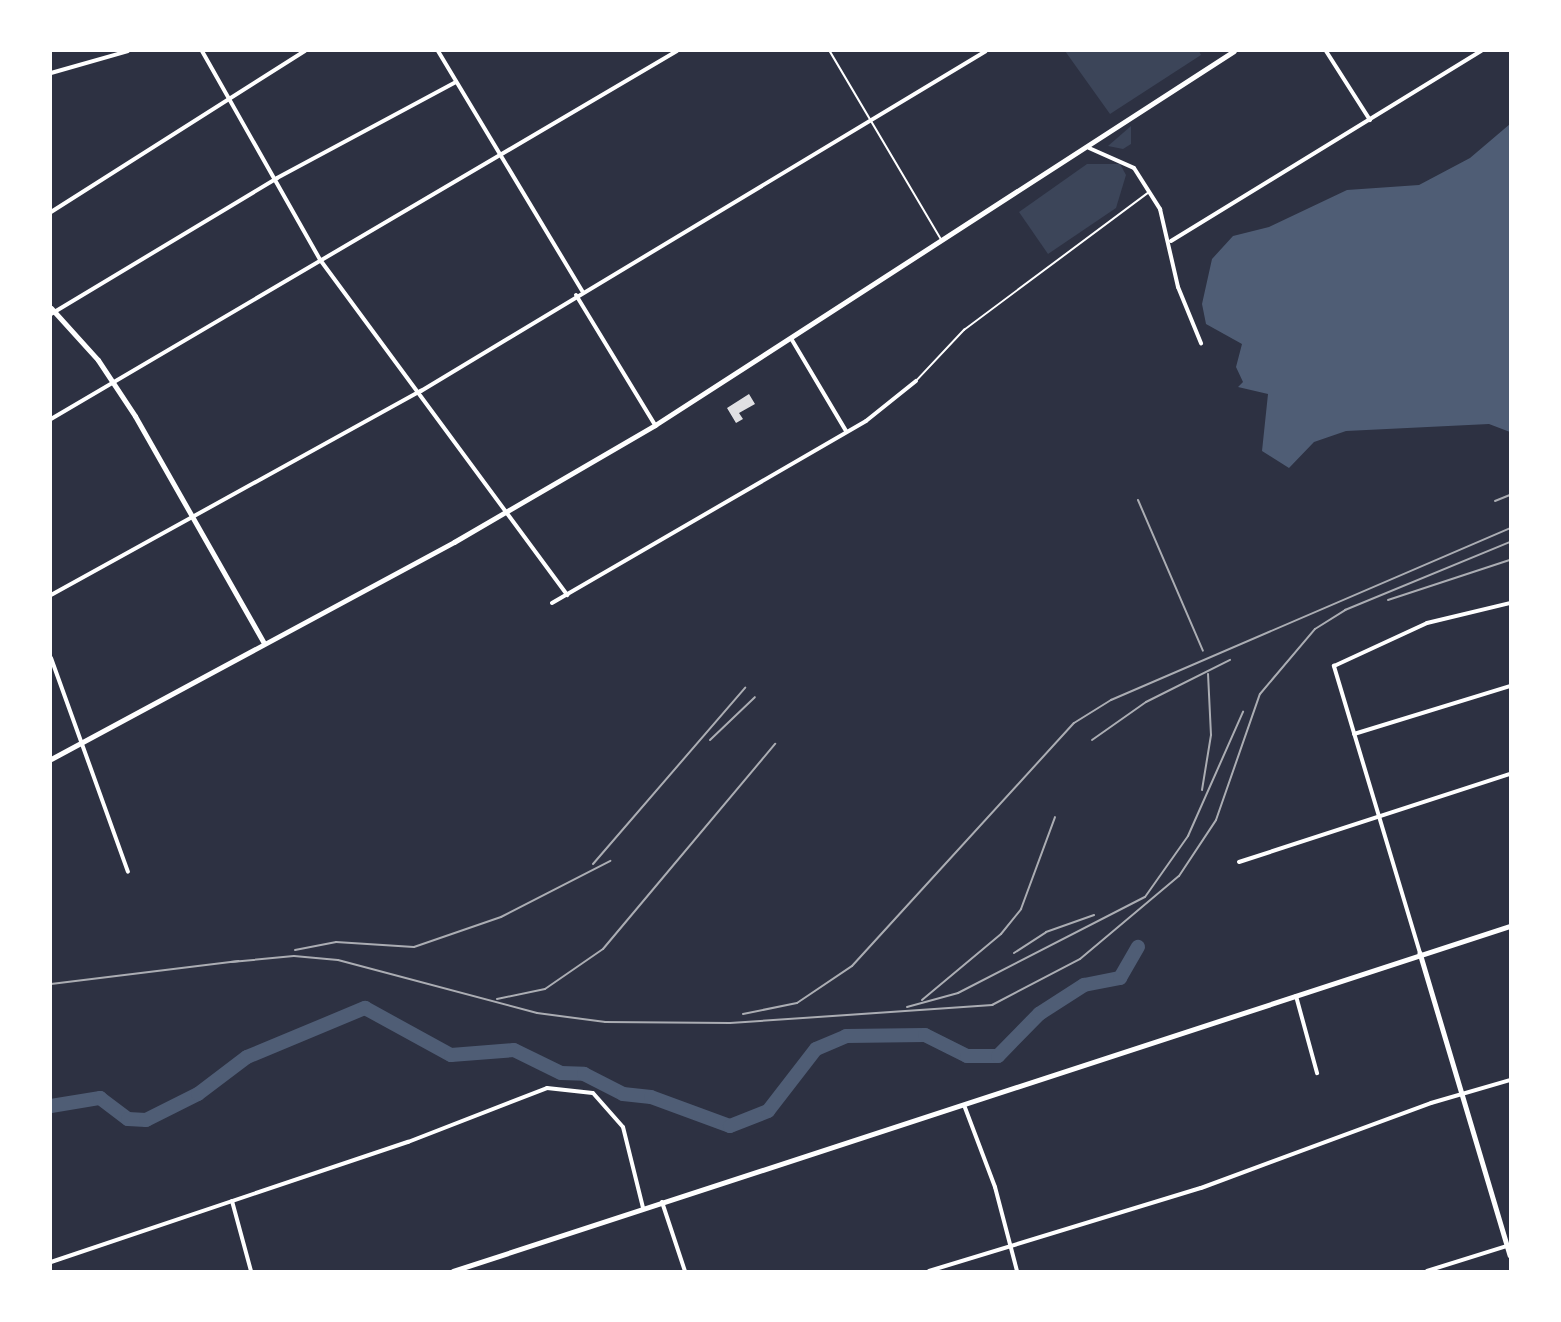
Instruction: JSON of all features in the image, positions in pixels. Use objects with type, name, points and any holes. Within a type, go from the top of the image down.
[{"type":"main road","points":[[51,759],[507,512],[655,425],[792,340],[1089,148],[1234,51]]},
{"type":"main road","points":[[52,311],[113,382],[264,643]]},
{"type":"main road","points":[[453,1271],[964,1105],[1420,953],[1510,926]]},
{"type":"street","points":[[51,73],[128,51]]},
{"type":"street","points":[[202,51],[277,178],[321,261],[421,391],[567,595]]},
{"type":"street","points":[[51,213],[232,101],[305,51]]},
{"type":"street","points":[[438,51],[582,291]]},
{"type":"street","points":[[51,419],[677,51]]},
{"type":"street","points":[[51,595],[421,391],[582,291],[986,51]]},
{"type":"street","points":[[1326,51],[1370,120]]},
{"type":"street","points":[[1171,241],[1481,51]]},
{"type":"street","points":[[52,311],[277,178],[456,82]]},
{"type":"street","points":[[1089,148],[1125,160],[1149,191],[1171,241],[1173,272],[1202,343]]},
{"type":"street","points":[[576,295],[655,425]]},
{"type":"street","points":[[792,340],[846,431]]},
{"type":"street","points":[[552,603],[846,431],[916,381]]},
{"type":"street","points":[[1510,603],[1427,622],[1334,666],[1510,1255]]},
{"type":"street","points":[[51,658],[128,872]]},
{"type":"street","points":[[1354,734],[1510,686]]},
{"type":"street","points":[[1239,862],[1379,820],[1510,774]]},
{"type":"street","points":[[1296,995],[1317,1073]]},
{"type":"street","points":[[929,1271],[1201,1188],[1461,1095],[1510,1080]]},
{"type":"street","points":[[51,1262],[232,1201],[547,1088],[593,1093],[623,1127],[643,1208]]},
{"type":"street","points":[[964,1105],[995,1187],[1017,1271]]},
{"type":"street","points":[[232,1201],[251,1271]]},
{"type":"street","points":[[663,1202],[685,1271]]},
{"type":"street","points":[[1427,1271],[1508,1246]]},
{"type":"lane","points":[[830,51],[943,242]]},
{"type":"lane","points":[[916,381],[964,330],[1149,191]]},
{"type":"shaded area","points":[[1065,51],[1199,51],[1201,55],[1110,114]]},
{"type":"shaded area","points":[[1510,124],[1510,432],[1489,424],[1346,431],[1314,442],[1289,468],[1262,451],[1268,394],[1238,387],[1243,382],[1236,367],[1242,344],[1206,324],[1202,304],[1212,259],[1233,236],[1269,227],[1347,190],[1419,185],[1470,158]]},
{"type":"shaded area","points":[[1131,126],[1131,144],[1123,149],[1108,146]]},
{"type":"shaded area","points":[[1087,164],[1120,164],[1126,175],[1116,208],[1048,254],[1019,212]]},
{"type":"building","points":[[749,394],[755,404],[739,413],[743,419],[736,423],[727,408]]},
{"type":"waterway","points":[[51,1106],[100,1098],[128,1119],[146,1120],[198,1094],[247,1057],[365,1008],[451,1055],[514,1050],[561,1073],[584,1074],[623,1094],[651,1097],[730,1126],[768,1111],[816,1049],[846,1036],[925,1035],[967,1056],[998,1056],[1039,1014],[1084,985],[1120,978],[1138,947]]},
{"type":"railway","points":[[1495,501],[1510,495]]},
{"type":"railway","points":[[1138,500],[1203,651]]},
{"type":"railway","points":[[743,1014],[797,1003],[852,966],[1074,723],[1111,700],[1510,528]]},
{"type":"railway","points":[[231,962],[294,956],[338,960],[537,1013],[605,1022],[730,1023],[992,1005],[1080,959],[1179,876],[1216,820],[1260,694],[1315,629],[1345,610],[1510,542]]},
{"type":"railway","points":[[1388,600],[1510,560]]},
{"type":"railway","points":[[1092,740],[1146,702],[1230,660]]},
{"type":"railway","points":[[1202,790],[1211,735],[1208,674]]},
{"type":"railway","points":[[593,864],[745,688]]},
{"type":"railway","points":[[710,740],[755,697]]},
{"type":"railway","points":[[907,1007],[958,993],[1145,897],[1188,836],[1243,712]]},
{"type":"railway","points":[[497,999],[545,989],[603,949],[775,744]]},
{"type":"railway","points":[[922,1000],[1001,934],[1021,909],[1055,817]]},
{"type":"railway","points":[[295,950],[336,942],[414,947],[501,917],[610,861]]},
{"type":"railway","points":[[1014,953],[1046,932],[1094,915]]},
{"type":"railway","points":[[51,984],[239,961]]}]
